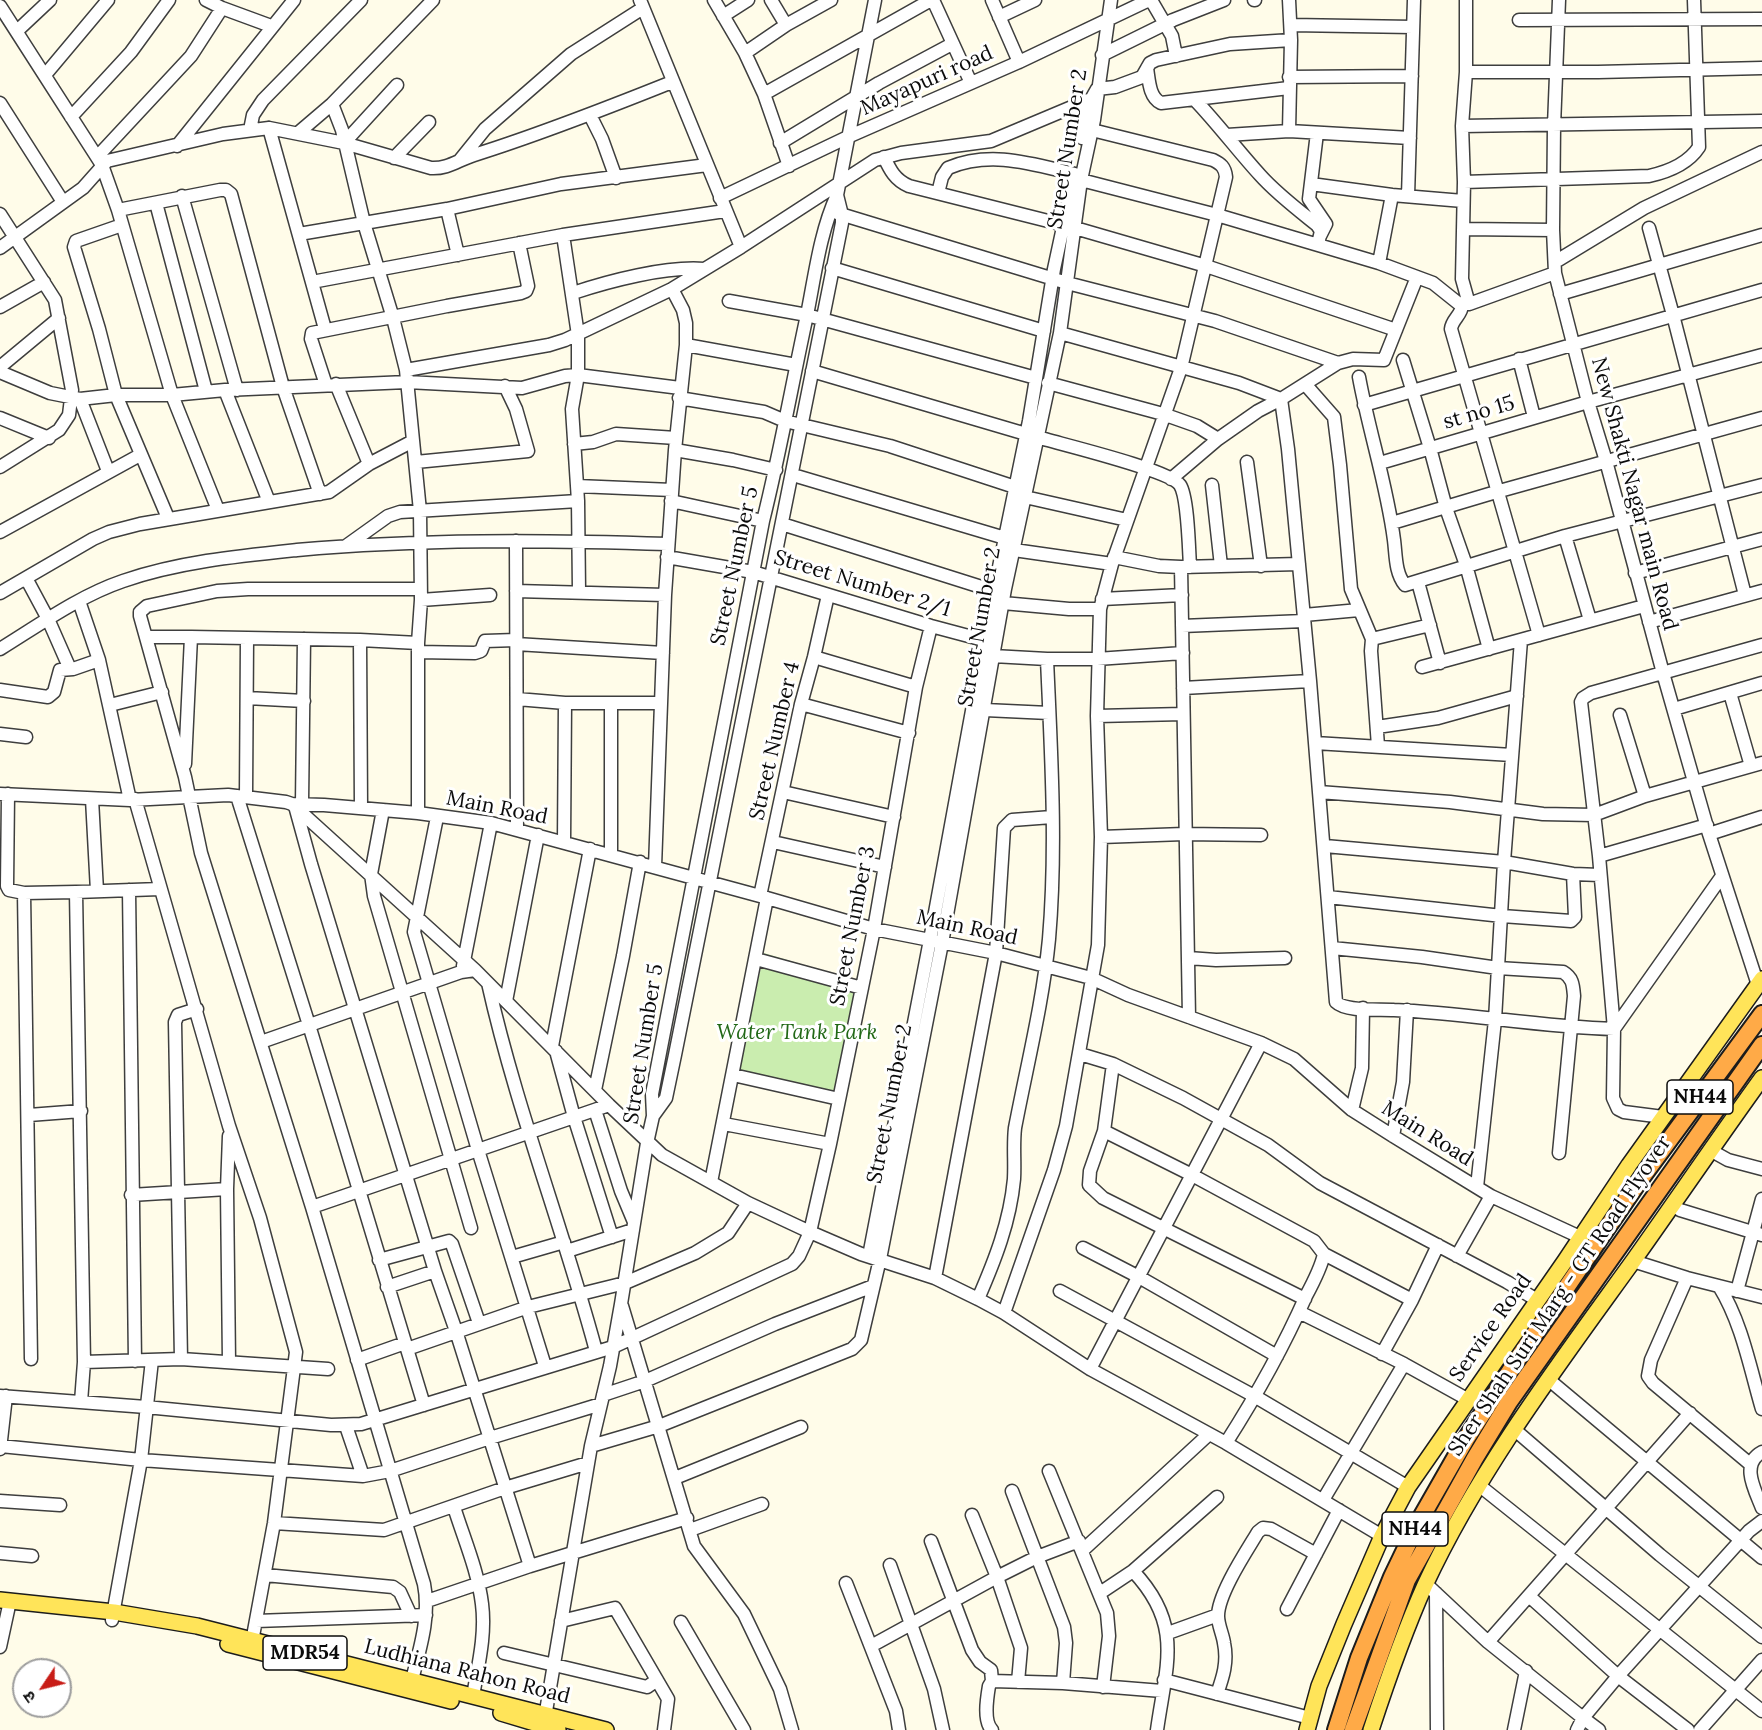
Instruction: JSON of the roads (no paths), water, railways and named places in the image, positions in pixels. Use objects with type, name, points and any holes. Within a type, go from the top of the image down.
[{"type":"highway","name":"NH44","points":[[1572,1265],[1639,1181],[1762,1014]]},
{"type":"highway","name":"NH44","points":[[1756,1066],[1762,1045]]},
{"type":"highway","name":"Sher Shah Suri Marg - GT Road Flyover","points":[[1353,1730],[1407,1580],[1474,1458],[1509,1402],[1756,1066]]},
{"type":"highway","name":"Sher Shah Suri Marg - GT Road Flyover","points":[[1336,1730],[1376,1615],[1418,1523],[1466,1439],[1521,1354],[1572,1265]]},
{"type":"main road","name":"Service Road","points":[[1308,1724],[1333,1650],[1382,1536],[1408,1487],[1537,1300],[1572,1265],[1580,1238],[1760,982]]},
{"type":"main road","points":[[1371,1730],[1407,1627],[1431,1588],[1453,1532],[1480,1486],[1548,1379],[1762,1078]]},
{"type":"main road","name":"Ludhiana Rahon Road","points":[[4,1605],[113,1616],[161,1618],[411,1685],[501,1713],[549,1723],[606,1730]]},
{"type":"main road","name":"Ludhiana Rahon Road","points":[[411,1685],[473,1696],[549,1723]]},
{"type":"street","points":[[17,31],[50,0]]},
{"type":"street","points":[[45,75],[108,0]]},
{"type":"street","points":[[71,117],[131,52],[169,0]]},
{"type":"street","points":[[206,0],[271,26]]},
{"type":"street","points":[[177,146],[294,0]]},
{"type":"street","points":[[250,130],[253,115],[263,100],[361,0]]},
{"type":"street","points":[[298,133],[332,104],[433,0]]},
{"type":"street","points":[[714,0],[745,53],[764,94],[789,166]]},
{"type":"street","points":[[723,16],[748,0]]},
{"type":"street","points":[[771,0],[786,26]]},
{"type":"street","points":[[745,53],[831,0]]},
{"type":"street","points":[[653,1116],[666,1098],[793,475],[832,268],[837,195],[875,0]]},
{"type":"street","points":[[764,94],[932,0],[971,83]]},
{"type":"street","points":[[992,0],[1019,62]]},
{"type":"street","points":[[999,17],[1035,0]]},
{"type":"street","name":"Street Number 2","points":[[591,1446],[659,1426],[852,1349],[861,1340],[873,1286],[874,1258],[936,942],[985,710],[993,656],[990,642],[1003,603],[1025,497],[1031,435],[1042,381],[1060,333],[1067,283],[1069,226],[1078,177],[1092,130],[1094,94],[1111,0]]},
{"type":"street","points":[[1150,0],[1174,43],[1176,56]]},
{"type":"street","name":"Mayapuri road","points":[[720,198],[850,136],[1019,62],[1107,18],[1150,0]]},
{"type":"street","points":[[1102,56],[1165,24],[1224,0]]},
{"type":"street","points":[[1289,0],[1291,25],[1289,131]]},
{"type":"street","points":[[1408,196],[1414,0]]},
{"type":"street","points":[[1466,0],[1466,72],[1462,126],[1464,182],[1462,279],[1465,304],[1454,319],[1451,329],[1496,492],[1539,635]]},
{"type":"street","name":"New Shakti Nagar main Road","points":[[1559,0],[1553,230],[1555,267],[1560,294],[1644,606],[1708,830],[1760,982]]},
{"type":"street","points":[[1464,182],[1649,176],[1673,169],[1695,154],[1698,147],[1698,121],[1694,0]]},
{"type":"street","points":[[460,160],[485,129],[571,54],[641,4],[741,247]]},
{"type":"street","points":[[0,6],[99,161],[118,210],[172,395],[218,510]]},
{"type":"street","points":[[0,248],[90,182],[99,161],[192,56],[222,8]]},
{"type":"street","points":[[1518,20],[1762,19]]},
{"type":"street","points":[[1291,25],[1413,27]]},
{"type":"street","points":[[0,372],[50,393],[76,398],[116,394],[172,395],[331,385],[406,376],[549,345],[578,335],[672,289],[741,247],[861,167],[884,157],[991,141],[1094,94],[1142,77],[1150,63],[1156,60],[1230,44],[1291,40]]},
{"type":"street","points":[[780,143],[857,95],[952,44]]},
{"type":"street","points":[[1147,68],[1152,94],[1158,102],[1165,104],[1289,83],[1412,76]]},
{"type":"street","points":[[1466,72],[1762,68]]},
{"type":"street","points":[[99,161],[177,146],[223,134],[269,128],[344,143],[394,158],[440,168],[590,115],[672,82]]},
{"type":"street","points":[[344,143],[397,85]]},
{"type":"street","points":[[1078,177],[1094,94]]},
{"type":"street","points":[[1194,100],[1265,180],[1317,225],[1321,231],[1319,240]]},
{"type":"street","points":[[0,103],[63,202]]},
{"type":"street","points":[[332,104],[338,117],[364,223],[393,318],[406,376],[420,511],[418,813]]},
{"type":"street","points":[[590,115],[602,139],[616,178]]},
{"type":"street","points":[[1462,126],[1762,121]]},
{"type":"street","points":[[394,158],[429,122]]},
{"type":"street","points":[[269,128],[325,329]]},
{"type":"street","points":[[1004,1313],[1054,1170],[1066,1126],[1098,945],[1101,837],[1097,659],[1101,604],[1144,467],[1181,368],[1226,177],[1225,170],[1213,160],[1092,130]]},
{"type":"street","points":[[1227,135],[1289,131],[1410,138]]},
{"type":"street","points":[[1317,133],[1309,201],[1326,224],[1319,240]]},
{"type":"street","points":[[1465,304],[1555,267],[1644,208],[1762,152]]},
{"type":"street","points":[[884,157],[891,173],[901,183],[1069,226],[1206,266],[1395,330]]},
{"type":"street","points":[[938,193],[942,177],[948,168],[993,159],[1012,159],[1217,215],[1319,240],[1433,283],[1465,304]]},
{"type":"street","points":[[299,234],[447,209],[561,184],[707,165]]},
{"type":"street","points":[[1311,184],[1392,195],[1463,201]]},
{"type":"street","points":[[118,210],[223,190],[231,194],[283,387],[320,494]]},
{"type":"street","points":[[1379,263],[1392,195]]},
{"type":"street","points":[[182,196],[231,390],[268,502]]},
{"type":"street","points":[[156,203],[206,392]]},
{"type":"street","points":[[447,209],[458,255]]},
{"type":"street","points":[[312,282],[563,235],[725,211]]},
{"type":"street","points":[[836,212],[1067,283],[1194,315],[1338,363]]},
{"type":"street","name":"Street Number 5","points":[[549,1723],[553,1666],[591,1446],[621,1304],[653,1116],[652,1094],[763,521],[776,470],[807,315],[836,212]]},
{"type":"street","points":[[0,214],[55,300],[76,398],[108,471]]},
{"type":"street","points":[[122,225],[76,241],[74,245],[116,394],[168,518]]},
{"type":"street","points":[[1042,381],[1044,331],[1053,278],[1069,226]]},
{"type":"street","points":[[1463,228],[1553,230]]},
{"type":"street","points":[[1649,228],[1745,595]]},
{"type":"street","points":[[563,235],[578,335],[578,375],[572,409],[578,501],[579,591]]},
{"type":"street","points":[[1560,294],[1762,235]]},
{"type":"street","points":[[369,464],[331,385],[311,336],[314,332],[325,329],[393,318],[526,291],[527,278],[519,243]]},
{"type":"street","points":[[573,293],[676,268],[704,269]]},
{"type":"street","points":[[832,268],[1044,331]]},
{"type":"street","points":[[1171,479],[1218,439],[1258,411],[1338,363],[1353,358],[1384,360],[1417,277]]},
{"type":"street","points":[[0,307],[44,282]]},
{"type":"street","points":[[655,867],[665,594],[675,444],[686,345],[686,323],[683,310],[672,289]]},
{"type":"street","points":[[1364,405],[1762,290]]},
{"type":"street","points":[[729,301],[807,315],[1163,414],[1197,426],[1218,439]]},
{"type":"street","points":[[0,367],[59,318]]},
{"type":"street","points":[[1060,333],[1239,384],[1281,399]]},
{"type":"street","points":[[686,345],[796,365]]},
{"type":"street","name":"st no 15","points":[[1380,463],[1534,417],[1762,355]]},
{"type":"street","points":[[1519,359],[1534,417]]},
{"type":"street","points":[[1403,360],[1446,508],[1466,565],[1489,649]]},
{"type":"street","points":[[812,371],[1144,467],[1171,479],[1181,487],[1184,494],[1185,567],[1182,626],[1189,1017]]},
{"type":"street","points":[[406,376],[522,388],[565,376],[578,375],[680,393],[764,412],[785,421],[890,446],[1015,487]]},
{"type":"street","points":[[1359,377],[1380,463],[1400,577],[1405,585],[1566,536],[1762,485]]},
{"type":"street","points":[[1305,384],[1334,417],[1351,589],[1372,639],[1378,746]]},
{"type":"street","points":[[416,462],[528,452],[516,409],[504,386]]},
{"type":"street","points":[[0,467],[49,438],[65,424],[76,398]]},
{"type":"street","points":[[1281,399],[1288,449],[1310,681],[1336,1002],[1347,1008],[1407,1010],[1571,1028],[1614,1029]]},
{"type":"street","points":[[0,418],[49,438]]},
{"type":"street","points":[[1392,523],[1762,418]]},
{"type":"street","points":[[574,444],[593,442],[616,434],[675,444],[776,470]]},
{"type":"street","points":[[936,942],[990,642],[994,591],[1015,487],[1031,435]]},
{"type":"street","points":[[0,593],[109,532],[168,518],[320,494],[336,489],[369,464],[413,441]]},
{"type":"street","points":[[0,532],[140,455]]},
{"type":"street","points":[[1247,462],[1262,566]]},
{"type":"street","points":[[793,475],[1005,538]]},
{"type":"street","points":[[1212,485],[1221,566]]},
{"type":"street","points":[[577,486],[671,496],[763,521]]},
{"type":"street","points":[[1025,497],[1127,520]]},
{"type":"street","points":[[346,546],[393,514],[578,501]]},
{"type":"street","points":[[782,524],[994,591]]},
{"type":"street","points":[[1566,536],[1590,620]]},
{"type":"street","points":[[1635,573],[1762,539]]},
{"type":"street","points":[[516,541],[517,830]]},
{"type":"street","name":"Street Number 2/1","points":[[0,649],[80,601],[123,580],[188,565],[237,556],[346,546],[516,541],[579,541],[668,550],[753,572],[990,642]]},
{"type":"street","points":[[1014,550],[1159,566],[1299,564]]},
{"type":"street","points":[[26,578],[48,619],[70,669]]},
{"type":"street","points":[[1418,582],[1440,663]]},
{"type":"street","points":[[411,1685],[427,1601],[312,1207],[201,853],[185,777],[140,616],[147,606],[198,595],[248,589],[490,595]]},
{"type":"street","points":[[516,591],[665,594]]},
{"type":"street","points":[[1649,622],[1762,591]]},
{"type":"street","name":"Street Number 4","points":[[711,1182],[756,959],[773,842],[801,704],[828,595]]},
{"type":"street","points":[[1003,603],[1069,609],[1182,595]]},
{"type":"street","points":[[80,601],[99,660],[133,800],[197,1009],[229,1125],[260,1218],[294,1339],[295,1367],[274,1523],[252,1644]]},
{"type":"street","points":[[1422,668],[1644,606]]},
{"type":"street","points":[[1182,626],[1304,618],[1359,610]]},
{"type":"street","points":[[1372,639],[1430,625]]},
{"type":"street","name":"Street Number 3","points":[[3,1396],[346,1426],[375,1421],[545,1366],[613,1347],[792,1264],[799,1256],[810,1232],[830,1144],[874,929],[916,687],[931,626]]},
{"type":"street","points":[[147,637],[360,640],[475,653],[481,651],[485,640],[663,653]]},
{"type":"street","points":[[185,777],[191,637]]},
{"type":"street","points":[[247,639],[247,698],[242,796],[424,1405]]},
{"type":"street","points":[[304,639],[304,701],[296,805],[311,864],[427,1246],[475,1389],[530,1566]]},
{"type":"street","points":[[360,640],[361,808]]},
{"type":"street","points":[[1477,1187],[1496,1020],[1504,862],[1521,640]]},
{"type":"street","points":[[1663,1117],[1624,1112],[1614,1104],[1614,1029],[1599,856],[1582,700],[1591,693],[1762,645]]},
{"type":"street","points":[[993,656],[1097,659],[1183,653]]},
{"type":"street","points":[[814,657],[916,687]]},
{"type":"street","points":[[978,1299],[1000,1247],[1009,1216],[1014,1177],[1015,1128],[1046,965],[1052,818],[1047,659]]},
{"type":"street","points":[[0,690],[48,697],[54,692],[59,672],[99,660]]},
{"type":"street","points":[[1184,688],[1310,681]]},
{"type":"street","points":[[1674,710],[1762,683]]},
{"type":"street","points":[[110,705],[162,692]]},
{"type":"street","points":[[1319,792],[1543,814],[1594,815],[1645,796],[1756,764],[1730,693]]},
{"type":"street","points":[[1377,727],[1438,718],[1517,696]]},
{"type":"street","points":[[247,698],[304,701]]},
{"type":"street","points":[[517,699],[565,703],[661,703]]},
{"type":"street","points":[[564,842],[565,703]]},
{"type":"street","points":[[611,703],[611,855]]},
{"type":"street","points":[[801,704],[909,733]]},
{"type":"street","points":[[985,710],[1049,713]]},
{"type":"street","points":[[1097,716],[1183,714]]},
{"type":"street","points":[[1620,715],[1645,796]]},
{"type":"street","points":[[0,734],[26,737]]},
{"type":"street","points":[[1315,743],[1512,755]]},
{"type":"street","points":[[783,792],[894,817]]},
{"type":"street","points":[[4,794],[7,886],[5,891],[24,893],[160,889]]},
{"type":"street","name":"Main Road","points":[[4,794],[133,800],[242,796],[267,798],[296,805],[418,813],[491,823],[640,862],[874,929],[1046,965],[1091,978],[1262,1043],[1294,1059],[1352,1110],[1393,1136],[1491,1196],[1580,1238]]},
{"type":"street","points":[[92,799],[97,891]]},
{"type":"street","points":[[296,805],[417,916],[463,966],[475,970],[488,982],[647,1143],[662,1155],[748,1203],[810,1232],[874,1258],[935,1278],[978,1299],[1004,1313],[1090,1369],[1226,1443],[1382,1536]]},
{"type":"street","points":[[383,810],[371,874],[374,896],[471,1228]]},
{"type":"street","points":[[437,817],[414,933],[545,1366]]},
{"type":"street","points":[[1599,856],[1762,817]]},
{"type":"street","points":[[935,1278],[996,953],[1004,828],[1012,820],[1052,818]]},
{"type":"street","points":[[463,966],[491,823]]},
{"type":"street","points":[[1101,837],[1184,834],[1261,835]]},
{"type":"street","points":[[506,1001],[538,835]]},
{"type":"street","points":[[773,842],[885,867]]},
{"type":"street","points":[[1324,846],[1504,862],[1573,874],[1600,875]]},
{"type":"street","points":[[590,849],[554,1048],[612,1237]]},
{"type":"street","points":[[595,1090],[640,862]]},
{"type":"street","points":[[1328,897],[1567,921],[1574,920],[1573,874]]},
{"type":"street","points":[[1614,1029],[1722,876]]},
{"type":"street","points":[[129,890],[131,1195],[135,1361]]},
{"type":"street","points":[[76,892],[84,1362],[81,1402]]},
{"type":"street","points":[[24,893],[31,1359]]},
{"type":"street","points":[[1332,948],[1498,968],[1563,972],[1569,976],[1573,982],[1574,996],[1559,1153]]},
{"type":"street","points":[[1188,958],[1216,960],[1285,958]]},
{"type":"street","points":[[756,959],[862,988]]},
{"type":"street","points":[[261,1042],[429,984],[463,966]]},
{"type":"street","points":[[488,982],[504,1046],[596,1351]]},
{"type":"street","points":[[1352,1110],[1362,1068],[1364,1008]]},
{"type":"street","points":[[181,1359],[175,1022],[178,1015],[197,1009]]},
{"type":"street","points":[[1393,1136],[1402,1082],[1407,1010]]},
{"type":"street","points":[[1090,1369],[1262,1043]]},
{"type":"street","points":[[1080,1054],[1113,1064],[1183,1098],[1268,1145],[1320,1183],[1537,1300]]},
{"type":"street","points":[[1113,1064],[1110,1100],[1104,1131],[1090,1171],[1089,1185],[1103,1198],[1305,1299]]},
{"type":"street","points":[[733,1076],[839,1100]]},
{"type":"street","points":[[312,1207],[609,1105]]},
{"type":"street","points":[[512,1257],[612,1237],[633,1226],[595,1110]]},
{"type":"street","points":[[29,1115],[81,1111]]},
{"type":"street","points":[[724,1124],[830,1144]]},
{"type":"street","points":[[229,1125],[227,1189],[229,1362]]},
{"type":"street","points":[[1104,1131],[1192,1175],[1314,1241],[1324,1254],[1412,1300]]},
{"type":"street","points":[[1710,1150],[1728,1160],[1762,1169]]},
{"type":"street","points":[[131,1195],[227,1189]]},
{"type":"street","points":[[1456,1256],[1491,1196]]},
{"type":"street","points":[[1737,1291],[1758,1234],[1762,1198]]},
{"type":"street","points":[[357,1360],[528,1307],[624,1283],[717,1242],[728,1233],[748,1203]]},
{"type":"street","points":[[1672,1204],[1680,1210],[1758,1234]]},
{"type":"street","points":[[379,1260],[446,1240],[452,1244],[479,1323]]},
{"type":"street","points":[[1383,1354],[1438,1245]]},
{"type":"street","points":[[1083,1248],[1139,1277],[1277,1356]]},
{"type":"street","points":[[1226,1443],[1256,1397],[1299,1312],[1324,1254]]},
{"type":"street","points":[[1633,1261],[1687,1278],[1762,1297]]},
{"type":"street","points":[[387,1287],[435,1271]]},
{"type":"street","points":[[1687,1278],[1658,1342],[1647,1373],[1653,1383],[1750,1464]]},
{"type":"street","points":[[3,1396],[0,1447],[363,1476],[390,1471],[602,1400],[775,1324],[873,1286]]},
{"type":"street","points":[[1719,1286],[1733,1312],[1762,1409]]},
{"type":"street","points":[[1060,1291],[1256,1397],[1408,1487]]},
{"type":"street","points":[[621,1304],[694,1546],[744,1614],[780,1689],[792,1730]]},
{"type":"street","points":[[1299,1312],[1404,1364],[1467,1399]]},
{"type":"street","points":[[84,1362],[181,1359],[328,1369]]},
{"type":"street","points":[[113,1616],[141,1460],[152,1360]]},
{"type":"street","points":[[1323,1500],[1350,1451],[1404,1364]]},
{"type":"street","points":[[1749,1364],[1762,1368]]},
{"type":"street","points":[[1548,1379],[1762,1558]]},
{"type":"street","points":[[1488,1642],[1689,1413]]},
{"type":"street","points":[[346,1426],[363,1476]]},
{"type":"street","points":[[675,1478],[801,1427]]},
{"type":"street","points":[[1515,1430],[1605,1509],[1762,1637]]},
{"type":"street","points":[[870,1646],[997,1576],[1037,1557],[1081,1546],[1208,1434]]},
{"type":"street","points":[[1762,1452],[1755,1456],[1750,1464],[1751,1477],[1762,1508]]},
{"type":"street","points":[[274,1523],[384,1530],[505,1488],[588,1463]]},
{"type":"street","points":[[1049,1471],[1100,1593],[1109,1622],[1103,1687]]},
{"type":"street","points":[[1480,1486],[1762,1711]]},
{"type":"street","points":[[1012,1491],[1064,1628],[1066,1642],[1063,1683]]},
{"type":"street","points":[[1100,1593],[1133,1571],[1217,1497]]},
{"type":"street","points":[[0,1501],[60,1505]]},
{"type":"street","points":[[427,1601],[572,1553],[762,1503]]},
{"type":"street","points":[[454,1507],[479,1584],[483,1605],[483,1630],[473,1696]]},
{"type":"street","points":[[1287,1609],[1339,1510]]},
{"type":"street","points":[[972,1515],[997,1576],[1022,1648],[1018,1682]]},
{"type":"street","points":[[1580,1724],[1618,1676],[1660,1629],[1741,1540],[1762,1521]]},
{"type":"street","points":[[1217,1694],[1226,1657],[1218,1615],[1224,1593],[1258,1532],[1263,1528],[1271,1529],[1316,1554]]},
{"type":"street","points":[[931,1541],[972,1650],[977,1659],[991,1670],[992,1682],[989,1686],[987,1716],[988,1726],[992,1730]]},
{"type":"street","points":[[0,1553],[32,1556]]},
{"type":"street","points":[[890,1565],[934,1689],[943,1730]]},
{"type":"street","points":[[1133,1571],[1154,1597],[1168,1633],[1168,1652],[1157,1730]]},
{"type":"street","points":[[264,1575],[393,1587],[400,1592],[411,1616]]},
{"type":"street","points":[[846,1583],[896,1711],[899,1730]]},
{"type":"street","points":[[1431,1588],[1488,1642],[1526,1671],[1580,1724],[1599,1730]]},
{"type":"street","points":[[1431,1588],[1437,1730]]},
{"type":"street","points":[[1529,1596],[1618,1676],[1688,1730]]},
{"type":"street","points":[[0,1647],[4,1605]]},
{"type":"street","points":[[561,1621],[615,1608],[668,1699],[664,1730]]},
{"type":"street","points":[[256,1621],[426,1615]]},
{"type":"street","points":[[1168,1633],[1218,1615]]},
{"type":"street","points":[[681,1622],[744,1730]]},
{"type":"street","points":[[504,1653],[647,1687],[657,1680]]},
{"type":"street","points":[[1700,1730],[1762,1660]]},
{"type":"street","points":[[1514,1730],[1526,1671]]},
{"type":"street","points":[[992,1682],[1063,1683],[1103,1687],[1163,1686],[1217,1694],[1308,1724]]},
{"type":"park label","name":"Water Tank Park","points":[[797,1033]]}]
